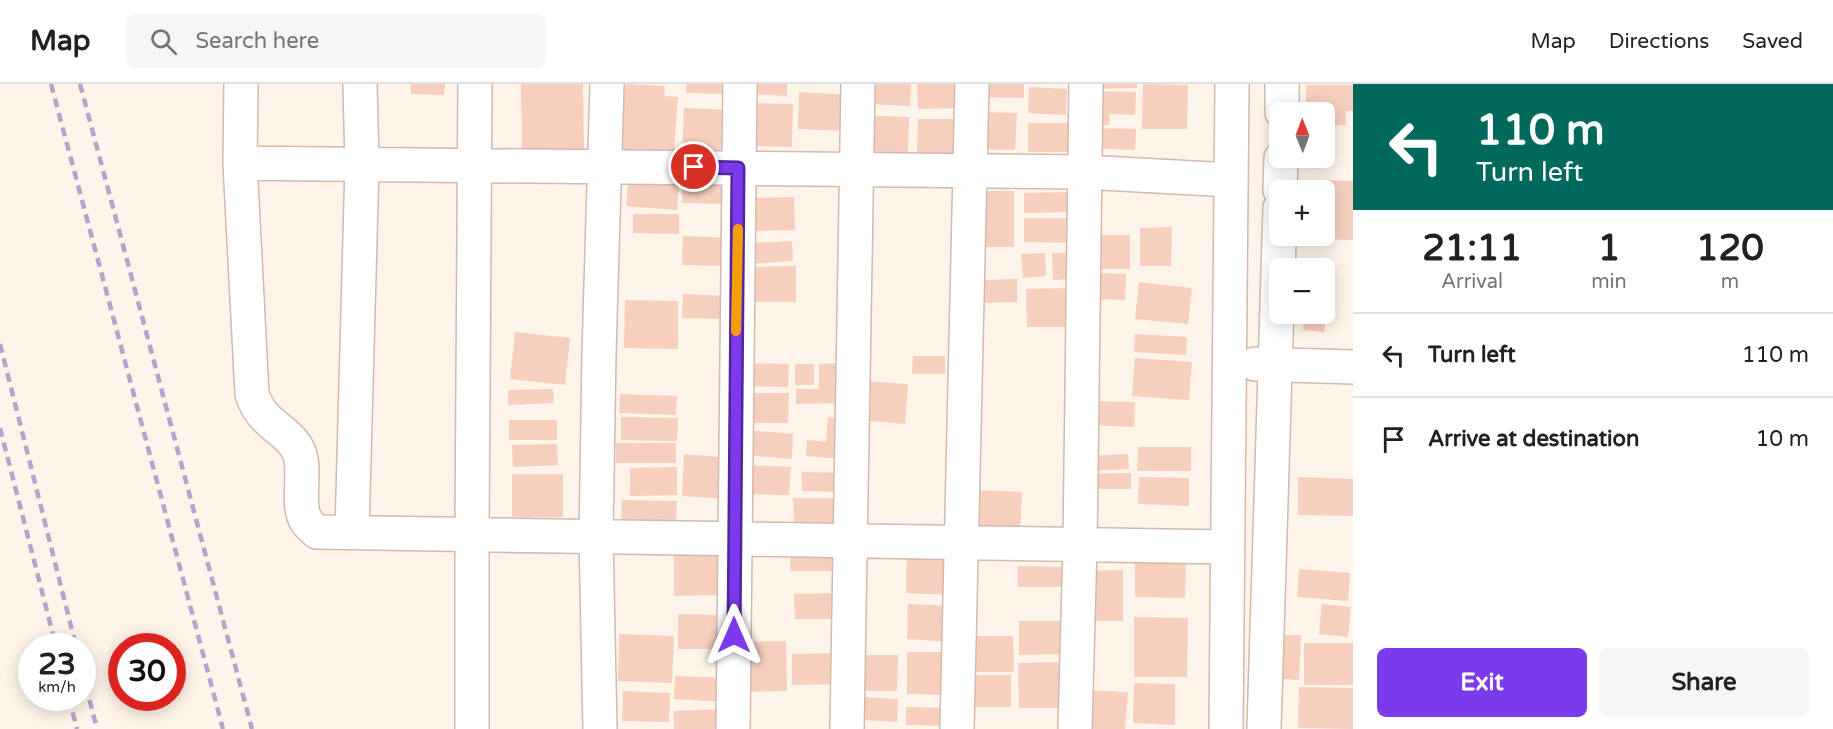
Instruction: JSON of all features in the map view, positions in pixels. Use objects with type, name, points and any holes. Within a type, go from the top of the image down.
[{"type":"street","points":[[241,84],[240,164],[252,394],[256,407],[265,418],[292,441],[299,452],[302,465],[302,506],[306,521],[317,532],[1227,547]]},
{"type":"street","points":[[352,532],[362,164],[360,84]]},
{"type":"street","points":[[472,729],[475,84]]},
{"type":"street","points":[[600,729],[596,538],[607,84]]},
{"type":"street","points":[[733,729],[740,84]]},
{"type":"street","points":[[848,729],[858,84]]},
{"type":"street","points":[[957,729],[972,84]]},
{"type":"street","points":[[1075,729],[1080,546],[1086,84]]},
{"type":"street","points":[[1226,729],[1232,84]]},
{"type":"street","points":[[1282,84],[1282,102]]},
{"type":"street","points":[[240,164],[1084,172],[1230,180]]},
{"type":"street","points":[[1264,729],[1279,246]]},
{"type":"street","points":[[1229,363],[1353,367]]},
{"type":"building","points":[[411,84],[445,84],[444,95],[411,94]]},
{"type":"building","points":[[521,84],[583,84],[584,155],[522,155]]},
{"type":"building","points":[[623,84],[665,86],[664,96],[678,97],[674,153],[618,149]]},
{"type":"building","points":[[686,84],[732,84],[732,94],[686,93]]},
{"type":"building","points":[[746,84],[787,84],[787,96],[745,94]]},
{"type":"building","points":[[866,84],[911,84],[910,106],[865,104]]},
{"type":"building","points":[[917,84],[961,84],[962,108],[918,109]]},
{"type":"building","points":[[977,84],[1024,84],[1024,98],[977,97]]},
{"type":"building","points":[[1092,84],[1137,84],[1137,88],[1092,89]]},
{"type":"building","points":[[1143,84],[1188,85],[1187,129],[1142,129]]},
{"type":"building","points":[[1306,85],[1353,85],[1353,111],[1346,111],[1346,125],[1335,126],[1335,102],[1306,102]]},
{"type":"building","points":[[1029,87],[1067,89],[1066,115],[1028,113]]},
{"type":"building","points":[[1089,91],[1136,92],[1135,115],[1110,114],[1109,125],[1088,124]]},
{"type":"building","points":[[799,92],[850,95],[848,131],[798,129]]},
{"type":"building","points":[[749,103],[793,104],[792,147],[749,146]]},
{"type":"building","points":[[684,108],[731,110],[729,158],[682,157]]},
{"type":"building","points":[[978,112],[1017,113],[1015,150],[977,149]]},
{"type":"building","points":[[863,115],[909,117],[908,156],[861,154]]},
{"type":"building","points":[[918,119],[960,119],[960,158],[917,157]]},
{"type":"building","points":[[1028,123],[1070,123],[1070,152],[1028,152]]},
{"type":"building","points":[[1090,128],[1136,129],[1135,150],[1089,148]]},
{"type":"building","points":[[683,173],[729,174],[729,204],[682,203]]},
{"type":"building","points":[[628,180],[679,184],[677,210],[626,206]]},
{"type":"building","points":[[1335,181],[1353,181],[1353,240],[1335,240]]},
{"type":"building","points":[[979,191],[1014,191],[1014,247],[978,247]]},
{"type":"building","points":[[1075,192],[1075,212],[1024,213],[1024,193]]},
{"type":"building","points":[[794,197],[795,230],[751,231],[750,198]]},
{"type":"building","points":[[633,214],[679,214],[679,234],[633,233]]},
{"type":"building","points":[[1024,218],[1076,218],[1075,243],[1024,242]]},
{"type":"building","points":[[1172,227],[1171,266],[1140,266],[1140,228]]},
{"type":"building","points":[[1098,235],[1130,235],[1130,269],[1098,269]]},
{"type":"building","points":[[683,236],[732,238],[731,266],[682,265]]},
{"type":"building","points":[[792,241],[793,261],[751,264],[750,243]]},
{"type":"building","points":[[1045,253],[1046,276],[1023,278],[1021,254]]},
{"type":"building","points":[[1052,253],[1073,253],[1075,279],[1053,280]]},
{"type":"building","points":[[796,266],[796,302],[747,302],[747,267]]},
{"type":"building","points":[[1099,273],[1126,274],[1125,300],[1098,299]]},
{"type":"building","points":[[1017,279],[1017,302],[981,303],[981,280]]},
{"type":"building","points":[[1139,282],[1192,288],[1188,324],[1135,319]]},
{"type":"building","points":[[1074,288],[1074,327],[1027,327],[1026,289]]},
{"type":"building","points":[[683,294],[729,296],[728,319],[682,318]]},
{"type":"building","points":[[625,300],[678,301],[678,349],[624,348]]},
{"type":"building","points":[[1303,324],[1325,324],[1324,332],[1303,330]]},
{"type":"building","points":[[515,332],[570,338],[565,385],[510,379]]},
{"type":"building","points":[[1135,334],[1187,337],[1186,355],[1134,352]]},
{"type":"building","points":[[913,356],[945,356],[945,374],[912,374]]},
{"type":"building","points":[[1135,358],[1192,362],[1189,400],[1132,396]]},
{"type":"building","points":[[742,363],[789,364],[788,387],[742,386]]},
{"type":"building","points":[[844,363],[845,403],[796,404],[796,389],[819,389],[819,364]]},
{"type":"building","points":[[795,364],[814,364],[814,385],[795,385]]},
{"type":"building","points":[[862,381],[908,384],[905,424],[858,420]]},
{"type":"building","points":[[553,389],[554,403],[508,405],[508,390]]},
{"type":"building","points":[[746,393],[789,393],[788,423],[745,423]]},
{"type":"building","points":[[620,394],[677,396],[676,415],[619,413]]},
{"type":"building","points":[[1091,401],[1135,402],[1134,427],[1091,425]]},
{"type":"building","points":[[621,417],[678,418],[677,441],[621,440]]},
{"type":"building","points":[[828,417],[846,419],[842,459],[806,456],[807,440],[826,442]]},
{"type":"building","points":[[509,420],[557,420],[557,440],[509,440]]},
{"type":"building","points":[[746,430],[793,434],[792,459],[744,455]]},
{"type":"building","points":[[616,443],[676,443],[676,463],[616,463]]},
{"type":"building","points":[[557,444],[558,465],[513,467],[512,445]]},
{"type":"building","points":[[1138,447],[1191,447],[1191,471],[1137,471]]},
{"type":"building","points":[[684,454],[729,458],[727,499],[682,496]]},
{"type":"building","points":[[1128,454],[1129,469],[1085,471],[1085,456]]},
{"type":"building","points":[[745,465],[791,467],[789,495],[743,494]]},
{"type":"building","points":[[677,467],[677,495],[630,496],[630,468]]},
{"type":"building","points":[[802,472],[845,473],[845,492],[802,491]]},
{"type":"building","points":[[1131,473],[1131,489],[1084,489],[1084,474]]},
{"type":"building","points":[[512,474],[563,474],[563,517],[512,517]]},
{"type":"building","points":[[1139,477],[1189,478],[1189,506],[1138,504]]},
{"type":"building","points":[[1298,477],[1353,479],[1353,516],[1298,515]]},
{"type":"building","points":[[973,490],[1022,492],[1020,533],[971,531]]},
{"type":"building","points":[[793,498],[834,498],[834,528],[794,529]]},
{"type":"building","points":[[622,500],[677,501],[676,528],[621,526]]},
{"type":"building","points":[[674,545],[722,545],[723,595],[674,596]]},
{"type":"building","points":[[791,547],[840,547],[840,571],[790,571]]},
{"type":"building","points":[[907,547],[952,549],[951,595],[906,593]]},
{"type":"building","points":[[1135,559],[1186,559],[1185,598],[1135,597]]},
{"type":"building","points":[[1018,566],[1066,567],[1066,587],[1018,587]]},
{"type":"building","points":[[1299,569],[1350,573],[1348,601],[1297,597]]},
{"type":"building","points":[[1123,570],[1123,621],[1083,621],[1083,571]]},
{"type":"building","points":[[836,593],[836,619],[795,619],[794,594]]},
{"type":"building","points":[[908,604],[954,606],[952,642],[907,639]]},
{"type":"building","points":[[1322,604],[1351,607],[1348,637],[1319,634]]},
{"type":"building","points":[[678,614],[723,615],[723,649],[678,649]]},
{"type":"building","points":[[1134,617],[1188,618],[1187,677],[1134,677]]},
{"type":"building","points":[[1019,621],[1065,621],[1066,654],[1019,655]]},
{"type":"building","points":[[619,634],[674,636],[672,683],[618,681]]},
{"type":"building","points":[[1283,635],[1301,635],[1299,680],[1282,679]]},
{"type":"building","points":[[970,636],[1013,636],[1014,672],[971,672]]},
{"type":"building","points":[[786,641],[787,691],[744,692],[742,642]]},
{"type":"building","points":[[1304,643],[1353,643],[1353,685],[1304,685]]},
{"type":"building","points":[[907,652],[950,652],[950,695],[907,694]]},
{"type":"building","points":[[840,653],[840,684],[792,685],[792,654]]},
{"type":"building","points":[[863,655],[898,655],[897,691],[862,691]]},
{"type":"building","points":[[1066,662],[1067,708],[1019,708],[1018,663]]},
{"type":"building","points":[[969,675],[1011,675],[1011,707],[969,707]]},
{"type":"building","points":[[675,676],[727,678],[725,702],[674,699]]},
{"type":"building","points":[[1134,683],[1175,684],[1175,725],[1133,723]]},
{"type":"building","points":[[1299,687],[1353,688],[1353,729],[1298,728]]},
{"type":"building","points":[[1084,690],[1128,692],[1125,729],[1082,729]]},
{"type":"building","points":[[623,691],[670,693],[669,722],[622,721]]},
{"type":"building","points":[[864,697],[898,699],[897,722],[862,720]]},
{"type":"building","points":[[906,707],[951,708],[950,726],[906,725]]},
{"type":"building","points":[[724,709],[724,729],[674,729],[674,711]]},
{"type":"railway","points":[[51,84],[223,729]]},
{"type":"railway","points":[[80,84],[252,729]]},
{"type":"railway","points":[[0,344],[73,633]]},
{"type":"railway","points":[[0,428],[53,633]]},
{"type":"railway","points":[[72,711],[77,729]]},
{"type":"railway","points":[[92,711],[97,729]]},
{"type":"slow traffic","points":[[736,331],[738,229]]},
{"type":"route","points":[[694,167],[738,168],[734,635]]}]
